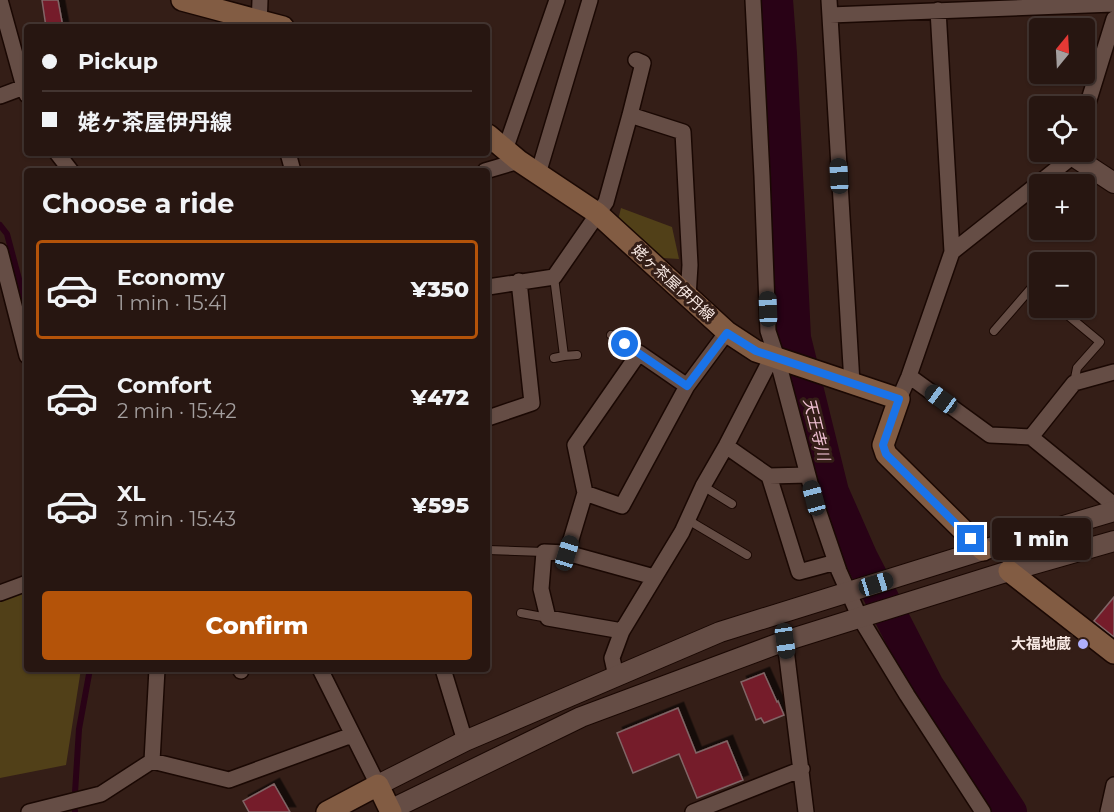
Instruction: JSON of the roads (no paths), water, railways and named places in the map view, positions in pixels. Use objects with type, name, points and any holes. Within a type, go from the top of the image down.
[{"type":"main road","points":[[182,0],[259,16],[276,24]]},
{"type":"main road","name":"姥ヶ茶屋伊丹線","points":[[490,137],[512,156],[597,213],[727,333],[756,351],[899,399]]},
{"type":"main road","points":[[899,399],[883,445],[886,454],[983,550]]},
{"type":"main road","points":[[1010,571],[1114,653]]},
{"type":"main road","points":[[327,812],[378,785],[389,811]]},
{"type":"street","points":[[0,0],[24,84]]},
{"type":"street","points":[[490,168],[512,156],[557,0]]},
{"type":"street","points":[[538,174],[590,0]]},
{"type":"street","points":[[753,0],[768,331],[779,359],[814,498],[836,562],[864,617],[907,695],[983,812]]},
{"type":"street","points":[[852,383],[829,7],[938,10],[1114,4]]},
{"type":"street","points":[[899,399],[952,252],[938,10]]},
{"type":"street","points":[[1090,96],[1114,19]]},
{"type":"street","points":[[490,287],[554,276],[606,202],[643,63]]},
{"type":"street","points":[[0,96],[24,91]]},
{"type":"street","points":[[630,115],[683,132],[690,265],[688,297]]},
{"type":"street","points":[[59,156],[69,168]]},
{"type":"street","points":[[952,252],[1063,162]]},
{"type":"street","points":[[1084,162],[1114,183]]},
{"type":"street","points":[[0,252],[24,344]]},
{"type":"street","points":[[490,417],[532,403],[519,281]]},
{"type":"street","points":[[585,493],[622,506],[687,386],[727,333]]},
{"type":"street","points":[[567,553],[585,493],[575,445],[639,353],[687,386]]},
{"type":"street","points":[[616,676],[612,658],[622,631],[682,532],[703,486],[779,359]]},
{"type":"street","points":[[1031,437],[1074,383],[1114,372]]},
{"type":"street","points":[[909,376],[990,435],[1031,437],[1114,505]]},
{"type":"street","points":[[726,446],[769,476],[808,475]]},
{"type":"street","points":[[769,476],[799,572],[836,562]]},
{"type":"street","points":[[321,672],[378,785],[465,741],[720,632],[1114,511]]},
{"type":"street","points":[[389,811],[581,717],[785,641],[1114,541]]},
{"type":"street","points":[[622,631],[548,618],[541,589],[544,552],[567,553],[654,577]]},
{"type":"street","points":[[0,593],[24,584]]},
{"type":"street","points":[[785,641],[806,812]]},
{"type":"street","points":[[152,761],[157,672]]},
{"type":"street","points":[[444,672],[465,741]]},
{"type":"street","points":[[29,812],[101,794],[152,761],[229,780],[352,735]]},
{"type":"street","points":[[693,812],[802,769]]},
{"type":"street","points":[[1108,812],[1114,788]]},
{"type":"lane","points":[[554,276],[564,356]]},
{"type":"lane","points":[[994,331],[1029,291]]},
{"type":"lane","points":[[1071,318],[1100,342],[1077,369],[1074,383]]},
{"type":"lane","points":[[611,334],[639,353]]},
{"type":"lane","points":[[554,358],[577,355]]},
{"type":"lane","points":[[703,486],[732,504]]},
{"type":"lane","points":[[688,520],[747,555]]},
{"type":"lane","points":[[490,550],[544,552]]},
{"type":"lane","points":[[521,613],[548,618]]},
{"type":"waterway","name":"天王寺川","points":[[776,0],[794,338],[832,492],[861,558],[927,686],[1010,812]]},
{"type":"waterway","points":[[0,225],[7,234],[24,298]]},
{"type":"waterway","points":[[75,793],[79,729],[89,672]]},
{"type":"place","name":"大福地蔵","points":[[1083,644]]}]
